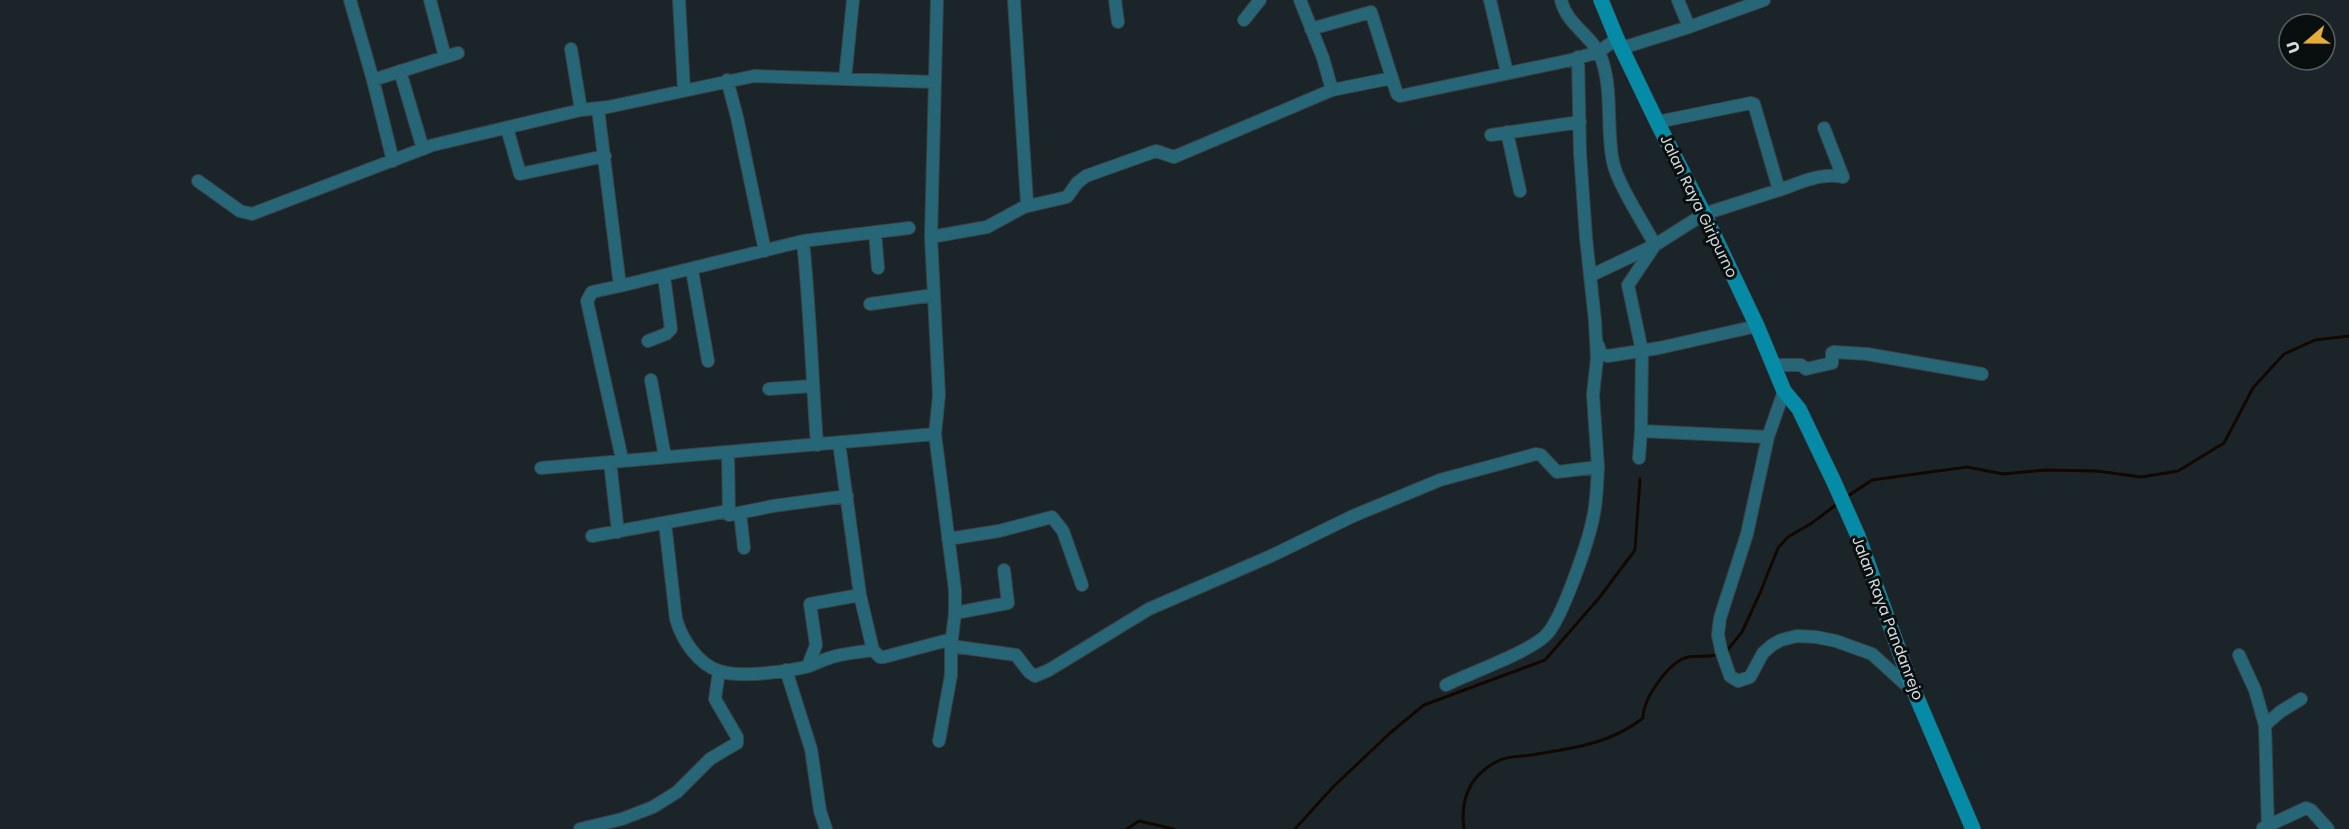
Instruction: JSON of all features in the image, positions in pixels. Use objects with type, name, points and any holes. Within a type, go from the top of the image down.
[{"type":"main road","name":"Jalan Raya Giripurno","points":[[1601,0],[1619,44],[1758,326],[1784,391],[1799,409]]},
{"type":"main road","name":"Jalan Raya Pandanrejo","points":[[1799,409],[1858,536],[1915,693],[1973,829]]},
{"type":"street","points":[[350,0],[374,80],[393,161]]},
{"type":"street","points":[[430,0],[444,57]]},
{"type":"street","points":[[679,0],[684,90]]},
{"type":"street","points":[[845,78],[853,0]]},
{"type":"street","points":[[937,0],[931,237],[939,395],[935,434],[955,590],[951,675],[939,741]]},
{"type":"street","points":[[1115,0],[1118,22]]},
{"type":"street","points":[[1244,20],[1260,0]]},
{"type":"street","points":[[1300,0],[1323,58],[1332,90]]},
{"type":"street","points":[[1490,0],[1507,73]]},
{"type":"street","points":[[1446,684],[1519,651],[1540,640],[1549,632],[1570,592],[1594,514],[1598,467],[1593,395],[1597,358],[1580,123],[1592,42],[1566,14],[1561,0]]},
{"type":"street","points":[[1678,0],[1689,27]]},
{"type":"street","points":[[1311,29],[1372,13],[1397,94],[1400,96],[1590,54],[1619,44],[1689,27],[1764,0]]},
{"type":"street","points":[[1017,1],[1028,201],[1024,207]]},
{"type":"street","points":[[572,49],[581,110]]},
{"type":"street","points":[[374,80],[458,53]]},
{"type":"street","points":[[1590,54],[1603,62],[1614,165],[1652,246]]},
{"type":"street","points":[[400,71],[423,149]]},
{"type":"street","points":[[198,181],[240,211],[250,214],[423,149],[581,110],[598,109],[726,80],[754,76],[934,82]]},
{"type":"street","points":[[931,237],[987,227],[1024,207],[1067,197],[1077,183],[1086,176],[1156,151],[1175,156],[1332,90],[1392,78]]},
{"type":"street","points":[[726,80],[765,252]]},
{"type":"street","points":[[1657,122],[1754,104],[1779,190]]},
{"type":"street","points":[[598,109],[620,286]]},
{"type":"street","points":[[1491,135],[1580,123]]},
{"type":"street","points":[[507,128],[520,174],[605,156]]},
{"type":"street","points":[[1590,276],[1652,246],[1704,214],[1821,176],[1832,174],[1843,177],[1824,128]]},
{"type":"street","points":[[1507,132],[1521,192]]},
{"type":"street","points":[[618,532],[616,460],[587,301],[592,292],[692,270],[803,241],[909,228]]},
{"type":"street","points":[[875,232],[878,268]]},
{"type":"street","points":[[803,241],[810,312],[812,386],[817,445]]},
{"type":"street","points":[[1639,458],[1641,431],[1638,351],[1628,285],[1652,246]]},
{"type":"street","points":[[692,270],[708,361]]},
{"type":"street","points":[[648,341],[671,330],[664,276]]},
{"type":"street","points":[[870,304],[934,295]]},
{"type":"street","points":[[1596,337],[1601,354],[1608,356],[1758,326]]},
{"type":"street","points":[[1774,365],[1801,365],[1806,369],[1832,363],[1834,352],[1867,354],[1982,374]]},
{"type":"street","points":[[651,380],[665,457]]},
{"type":"street","points":[[769,389],[812,386]]},
{"type":"street","points":[[1784,391],[1768,437],[1748,534],[1720,618],[1718,634],[1728,669],[1733,680],[1738,681],[1750,677],[1763,653],[1772,645],[1797,636],[1816,637],[1836,641],[1872,654],[1915,693]]},
{"type":"street","points":[[1641,431],[1768,437]]},
{"type":"street","points":[[541,468],[935,434]]},
{"type":"street","points":[[839,443],[860,595],[873,650],[880,657],[884,657],[952,642],[1016,655],[1031,674],[1038,675],[1149,609],[1271,556],[1353,516],[1440,480],[1536,454],[1541,455],[1557,472],[1598,467]]},
{"type":"street","points":[[728,452],[731,516],[744,548]]},
{"type":"street","points":[[592,536],[847,496]]},
{"type":"street","points":[[948,539],[999,531],[1052,517],[1063,531],[1082,585]]},
{"type":"street","points":[[665,523],[672,593],[679,629],[695,654],[719,671],[756,674],[786,670],[808,666],[835,656],[873,650]]},
{"type":"street","points":[[955,613],[1008,603],[1004,570]]},
{"type":"street","points":[[808,666],[816,645],[810,606],[812,602],[860,595]]},
{"type":"street","points":[[2239,656],[2255,690],[2265,725],[2266,828],[2306,807],[2328,829]]},
{"type":"street","points":[[786,670],[811,749],[820,811],[826,829]]},
{"type":"street","points":[[580,829],[622,819],[653,807],[677,792],[710,759],[737,743],[737,737],[715,699],[719,671]]},
{"type":"street","points":[[2265,725],[2301,699]]},
{"type":"waterway","points":[[1845,498],[1872,480],[1967,467],[2003,474],[2046,470],[2097,471],[2141,477],[2178,471],[2224,443],[2253,388],[2284,354],[2315,340],[2349,336]]},
{"type":"waterway","points":[[1295,829],[1333,787],[1390,733],[1424,705],[1545,660],[1599,598],[1635,550],[1640,479]]},
{"type":"waterway","points":[[1726,652],[1742,632],[1778,548],[1788,537],[1837,504]]},
{"type":"waterway","points":[[1464,829],[1464,808],[1469,789],[1480,773],[1488,767],[1505,758],[1574,748],[1617,734],[1643,718],[1647,701],[1658,682],[1680,660],[1720,654]]},
{"type":"waterway","points":[[1127,829],[1139,821],[1174,829]]}]
